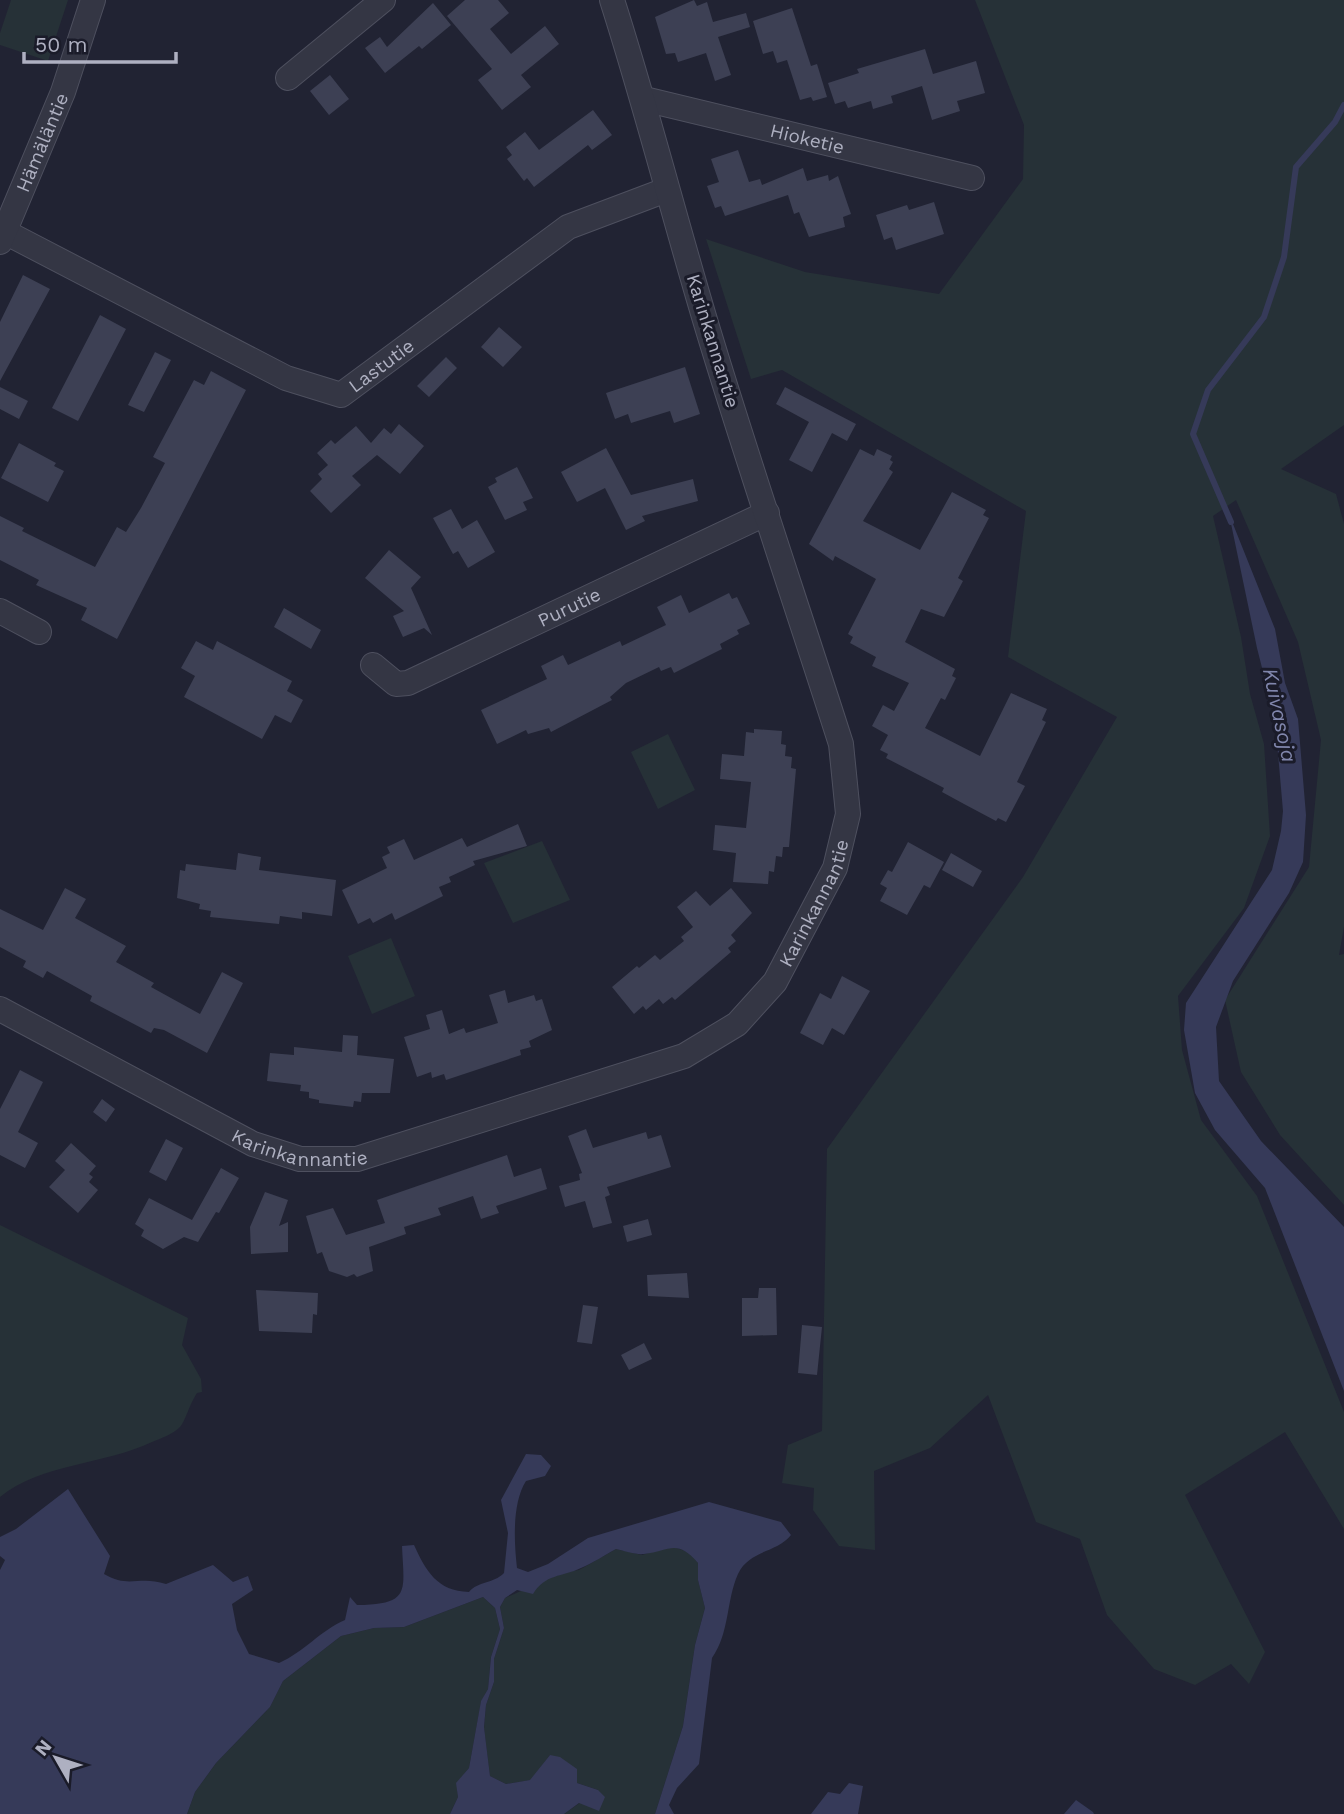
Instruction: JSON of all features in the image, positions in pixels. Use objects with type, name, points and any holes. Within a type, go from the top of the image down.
[{"type":"street","name":"Hämäläntie","points":[[3,237],[63,92],[93,0]]},
{"type":"street","points":[[288,78],[383,0]]},
{"type":"street","name":"Karinkannantie","points":[[0,1009],[253,1144],[300,1159],[357,1158],[684,1056],[737,1024],[775,982],[835,868],[848,814],[841,744],[666,190],[644,99],[612,0]]},
{"type":"street","name":"Hioketie","points":[[644,99],[972,178]]},
{"type":"street","name":"Lastutie","points":[[3,237],[285,378],[341,395],[568,227],[666,190]]},
{"type":"street","name":"Purutie","points":[[373,665],[396,684],[408,683],[767,513]]},
{"type":"street","points":[[0,611],[39,632]]},
{"type":"shaded area","points":[[11,0],[68,0],[48,61],[0,45],[0,33]]},
{"type":"shaded area","points":[[975,0],[1344,0],[1344,425],[1281,469],[1336,494],[1344,524],[1344,927],[1339,955],[1344,954],[1344,1205],[1280,1135],[1241,1072],[1225,1000],[1309,867],[1321,740],[1298,642],[1236,500],[1213,516],[1241,637],[1250,694],[1264,744],[1270,836],[1244,908],[1178,996],[1182,1050],[1201,1120],[1257,1196],[1344,1412],[1344,1529],[1285,1432],[1185,1495],[1265,1652],[1249,1684],[1231,1664],[1195,1685],[1154,1669],[1107,1615],[1080,1539],[1036,1522],[988,1395],[930,1448],[874,1471],[875,1550],[839,1546],[813,1510],[814,1488],[782,1483],[788,1445],[822,1431],[827,1149],[1023,877],[1117,717],[1008,657],[1026,511],[782,370],[751,379],[706,239],[805,272],[939,294],[1023,179],[1024,125]]},
{"type":"shaded area","points":[[668,734],[695,790],[658,809],[631,752]]},
{"type":"shaded area","points":[[542,841],[570,900],[513,923],[484,863]]},
{"type":"shaded area","points":[[391,938],[415,996],[372,1014],[348,956]]},
{"type":"shaded area","points":[[0,1225],[188,1318],[182,1345],[201,1379],[202,1392],[197,1393],[182,1425],[171,1434],[133,1450],[35,1477],[0,1497]]},
{"type":"shaded area","points":[[671,1546],[691,1553],[698,1563],[698,1580],[705,1608],[695,1645],[683,1726],[655,1814],[564,1814],[598,1790],[577,1783],[550,1755],[531,1780],[506,1784],[490,1776],[484,1728],[486,1705],[494,1682],[494,1659],[504,1628],[500,1607],[505,1598],[564,1572],[579,1570],[616,1549],[642,1555]]},
{"type":"shaded area","points":[[483,1597],[495,1608],[500,1629],[491,1657],[488,1689],[481,1702],[469,1768],[457,1783],[458,1797],[450,1814],[187,1814],[195,1792],[216,1763],[270,1707],[283,1681],[341,1636],[374,1628],[404,1627]]},
{"type":"water","points":[[1229,514],[1275,629],[1285,683],[1298,719],[1306,815],[1303,862],[1289,893],[1233,981],[1216,1027],[1219,1081],[1261,1141],[1344,1227],[1344,1391],[1265,1188],[1215,1130],[1195,1093],[1184,1030],[1186,1003],[1272,870],[1283,811],[1275,719]]},
{"type":"water","points":[[526,1454],[541,1455],[551,1466],[545,1476],[526,1481],[518,1500],[515,1535],[517,1568],[528,1572],[548,1564],[588,1538],[709,1502],[781,1522],[791,1535],[749,1560],[738,1574],[722,1638],[712,1658],[699,1764],[677,1788],[669,1805],[674,1814],[655,1814],[683,1726],[695,1645],[705,1608],[698,1580],[698,1563],[691,1555],[678,1548],[641,1554],[616,1549],[574,1571],[548,1579],[533,1594],[517,1590],[505,1598],[500,1607],[504,1628],[494,1659],[494,1682],[486,1705],[484,1727],[490,1776],[506,1784],[530,1780],[550,1755],[560,1757],[577,1769],[577,1783],[598,1790],[605,1797],[599,1811],[579,1803],[564,1814],[450,1814],[458,1797],[456,1783],[469,1768],[481,1701],[488,1689],[491,1657],[500,1629],[495,1608],[483,1597],[404,1627],[374,1628],[341,1636],[283,1681],[270,1707],[216,1763],[195,1792],[187,1814],[0,1814],[0,1570],[5,1560],[0,1556],[0,1537],[16,1529],[68,1489],[110,1556],[104,1574],[121,1581],[166,1584],[213,1565],[233,1582],[248,1576],[253,1590],[232,1604],[237,1630],[249,1654],[279,1663],[345,1620],[350,1597],[357,1605],[387,1602],[395,1598],[403,1585],[402,1546],[414,1545],[434,1578],[458,1591],[469,1592],[504,1573],[508,1533],[501,1500]]},
{"type":"water","points":[[849,1783],[863,1786],[858,1814],[811,1814],[828,1792],[840,1794]]},
{"type":"water","points":[[1076,1800],[1093,1812],[1094,1814],[1064,1814]]},
{"type":"building","points":[[465,0],[498,0],[509,13],[490,29],[511,54],[545,26],[559,44],[521,75],[531,87],[502,110],[478,80],[492,69],[447,16]]},
{"type":"building","points":[[694,0],[697,6],[707,2],[713,22],[746,13],[750,27],[718,37],[731,75],[715,81],[706,53],[678,62],[675,53],[666,54],[655,17]]},
{"type":"building","points":[[433,3],[451,25],[422,49],[419,46],[385,73],[365,48],[380,37],[387,47]]},
{"type":"building","points":[[792,8],[811,66],[817,64],[827,97],[813,101],[811,97],[800,100],[787,60],[777,63],[773,51],[763,54],[753,21]]},
{"type":"building","points":[[925,49],[933,74],[976,61],[985,93],[957,101],[960,111],[932,120],[922,86],[891,96],[893,103],[873,109],[871,101],[848,108],[845,101],[835,104],[828,83],[859,73],[857,69]]},
{"type":"building","points":[[330,75],[349,99],[329,115],[310,91]]},
{"type":"building","points":[[593,110],[612,135],[592,150],[588,145],[534,187],[527,178],[524,181],[507,159],[512,155],[506,147],[525,132],[539,150]]},
{"type":"building","points":[[738,150],[749,182],[760,179],[762,185],[803,168],[807,181],[828,175],[829,181],[838,176],[851,214],[843,217],[845,227],[809,237],[799,212],[794,214],[788,195],[725,216],[721,206],[715,208],[707,186],[719,182],[711,159]]},
{"type":"building","points":[[934,202],[944,234],[896,250],[892,237],[884,240],[876,215],[907,205],[909,210]]},
{"type":"building","points":[[23,275],[50,289],[0,381],[0,322]]},
{"type":"building","points":[[100,315],[126,329],[78,421],[52,408]]},
{"type":"building","points":[[499,327],[522,347],[503,367],[481,347]]},
{"type":"building","points":[[155,352],[171,360],[144,412],[128,405]]},
{"type":"building","points":[[446,357],[457,368],[429,397],[417,386]]},
{"type":"building","points":[[685,367],[700,414],[674,423],[670,411],[631,423],[628,414],[615,419],[606,393]]},
{"type":"building","points":[[211,371],[246,390],[117,639],[81,620],[87,608],[36,585],[39,580],[0,560],[0,516],[24,528],[22,531],[95,567],[117,527],[126,532],[165,463],[153,457],[194,380],[204,385]]},
{"type":"building","points":[[0,387],[28,401],[19,419],[0,409]]},
{"type":"building","points":[[785,387],[856,424],[847,441],[832,433],[812,472],[789,460],[809,422],[776,404]]},
{"type":"building","points":[[399,424],[424,446],[400,474],[377,455],[352,476],[361,485],[331,513],[310,491],[322,479],[318,474],[328,465],[317,453],[331,440],[335,444],[356,426],[371,443],[384,428],[391,434]]},
{"type":"building","points":[[19,443],[56,463],[54,466],[64,471],[48,502],[1,478]]},
{"type":"building","points":[[606,448],[631,495],[693,479],[698,501],[642,516],[645,521],[626,530],[605,488],[577,502],[561,472]]},
{"type":"building","points":[[860,449],[874,456],[877,449],[892,456],[890,460],[893,462],[889,469],[893,472],[863,521],[920,550],[952,492],[986,510],[983,515],[989,518],[958,578],[963,581],[944,617],[921,609],[905,642],[955,669],[952,676],[956,678],[945,700],[941,698],[925,728],[980,756],[1011,693],[1047,709],[1042,720],[1046,722],[1017,782],[1025,786],[1006,822],[998,818],[996,821],[942,792],[944,788],[886,758],[888,754],[880,750],[888,735],[872,726],[883,705],[894,711],[909,683],[872,666],[876,657],[850,643],[853,637],[848,634],[876,579],[835,556],[833,561],[809,544]]},
{"type":"building","points":[[517,467],[533,498],[523,502],[527,510],[505,520],[488,487],[497,482],[495,478]]},
{"type":"building","points":[[451,509],[462,529],[477,520],[495,552],[468,568],[458,551],[453,554],[433,518]]},
{"type":"building","points":[[389,550],[421,577],[411,588],[432,635],[424,628],[403,637],[393,616],[404,611],[365,578]]},
{"type":"building","points":[[729,593],[732,599],[737,597],[750,624],[737,630],[739,634],[720,644],[722,649],[674,673],[671,667],[661,671],[659,667],[626,683],[610,697],[612,700],[551,732],[549,728],[528,734],[526,730],[497,744],[481,710],[547,679],[541,666],[563,655],[568,665],[620,641],[622,646],[666,625],[657,607],[681,595],[689,613]]},
{"type":"building","points":[[284,608],[321,630],[311,649],[274,627]]},
{"type":"building","points":[[196,641],[213,650],[217,641],[292,681],[287,691],[303,700],[291,723],[275,715],[262,739],[184,697],[195,676],[181,668]]},
{"type":"building","points":[[754,729],[782,731],[781,744],[786,745],[785,756],[792,757],[791,768],[796,769],[789,847],[783,847],[782,857],[776,856],[774,872],[769,871],[768,884],[733,882],[736,853],[713,850],[715,825],[746,828],[751,782],[720,779],[722,754],[744,756],[746,732],[754,733]]},
{"type":"building","points":[[518,824],[527,846],[473,861],[475,865],[449,877],[451,882],[439,887],[443,896],[395,920],[392,913],[373,923],[370,918],[358,924],[342,890],[387,868],[382,857],[390,853],[387,847],[404,839],[414,860],[462,838],[467,847]]},
{"type":"building","points":[[908,842],[944,862],[930,888],[924,885],[907,915],[880,901],[887,888],[880,884],[888,870],[892,872]]},
{"type":"building","points":[[238,853],[261,857],[259,870],[336,880],[332,916],[302,912],[302,919],[280,916],[279,924],[210,917],[211,911],[199,909],[200,904],[177,898],[180,870],[185,871],[186,864],[236,870]]},
{"type":"building","points":[[951,853],[982,871],[973,887],[942,870]]},
{"type":"building","points":[[65,888],[86,899],[75,918],[126,946],[116,962],[154,983],[151,987],[200,1014],[222,972],[243,983],[207,1053],[164,1030],[154,1028],[151,1033],[90,1001],[92,996],[47,971],[43,978],[23,967],[26,961],[0,947],[0,909],[43,930]]},
{"type":"building","points":[[731,888],[752,913],[731,935],[736,941],[728,948],[731,952],[675,1000],[672,997],[663,1004],[659,999],[646,1010],[643,1006],[634,1014],[612,987],[637,966],[639,968],[655,955],[660,960],[684,941],[681,937],[693,927],[677,907],[696,891],[710,906]]},
{"type":"building","points":[[842,976],[870,991],[844,1035],[832,1028],[823,1045],[800,1033],[820,993],[831,999]]},
{"type":"building","points":[[505,990],[508,1003],[534,995],[536,1001],[542,999],[552,1030],[529,1041],[531,1047],[520,1050],[521,1055],[446,1080],[444,1074],[432,1078],[431,1072],[417,1077],[404,1037],[430,1029],[426,1015],[442,1010],[449,1034],[464,1028],[466,1033],[498,1023],[489,995]]},
{"type":"building","points":[[343,1035],[358,1036],[357,1055],[394,1059],[390,1093],[362,1093],[361,1102],[354,1101],[353,1107],[319,1103],[319,1100],[309,1098],[309,1092],[300,1091],[301,1085],[267,1081],[270,1053],[294,1055],[294,1047],[342,1052]]},
{"type":"building","points":[[20,1070],[43,1082],[18,1132],[38,1143],[25,1168],[0,1155],[0,1109]]},
{"type":"building","points":[[102,1099],[115,1109],[106,1122],[93,1112]]},
{"type":"building","points":[[586,1129],[593,1148],[646,1132],[648,1139],[661,1135],[671,1167],[607,1187],[610,1195],[605,1197],[612,1223],[593,1228],[585,1201],[565,1207],[559,1186],[580,1180],[579,1174],[582,1173],[568,1136]]},
{"type":"building","points":[[166,1139],[183,1148],[166,1181],[149,1172]]},
{"type":"building","points":[[71,1143],[96,1166],[89,1174],[93,1177],[89,1182],[98,1190],[78,1213],[49,1187],[65,1170],[55,1161]]},
{"type":"building","points":[[507,1155],[514,1177],[541,1168],[547,1189],[496,1206],[499,1213],[481,1219],[473,1196],[438,1208],[441,1215],[404,1227],[406,1234],[369,1247],[373,1271],[357,1277],[354,1274],[347,1277],[329,1271],[322,1252],[317,1254],[306,1216],[333,1208],[346,1235],[385,1223],[377,1200]]},
{"type":"building","points":[[221,1168],[239,1178],[198,1242],[184,1237],[163,1249],[141,1236],[144,1230],[135,1224],[149,1198],[192,1220]]},
{"type":"building","points":[[265,1192],[288,1200],[279,1226],[288,1222],[288,1252],[251,1254],[250,1227]]},
{"type":"building","points":[[648,1219],[652,1235],[627,1242],[623,1226]]},
{"type":"building","points":[[687,1273],[689,1298],[648,1296],[647,1275]]},
{"type":"building","points":[[759,1288],[776,1288],[777,1335],[742,1336],[742,1298],[758,1298]]},
{"type":"building","points":[[256,1290],[318,1293],[317,1315],[313,1314],[312,1333],[259,1331]]},
{"type":"building","points":[[583,1305],[598,1307],[592,1344],[577,1342]]},
{"type":"building","points":[[802,1325],[822,1327],[817,1375],[798,1373]]},
{"type":"building","points":[[644,1343],[652,1359],[629,1370],[621,1355]]},
{"type":"waterway","name":"Kuivasoja","points":[[1231,522],[1193,434],[1208,390],[1264,317],[1284,257],[1296,167],[1335,122],[1344,105]]}]
